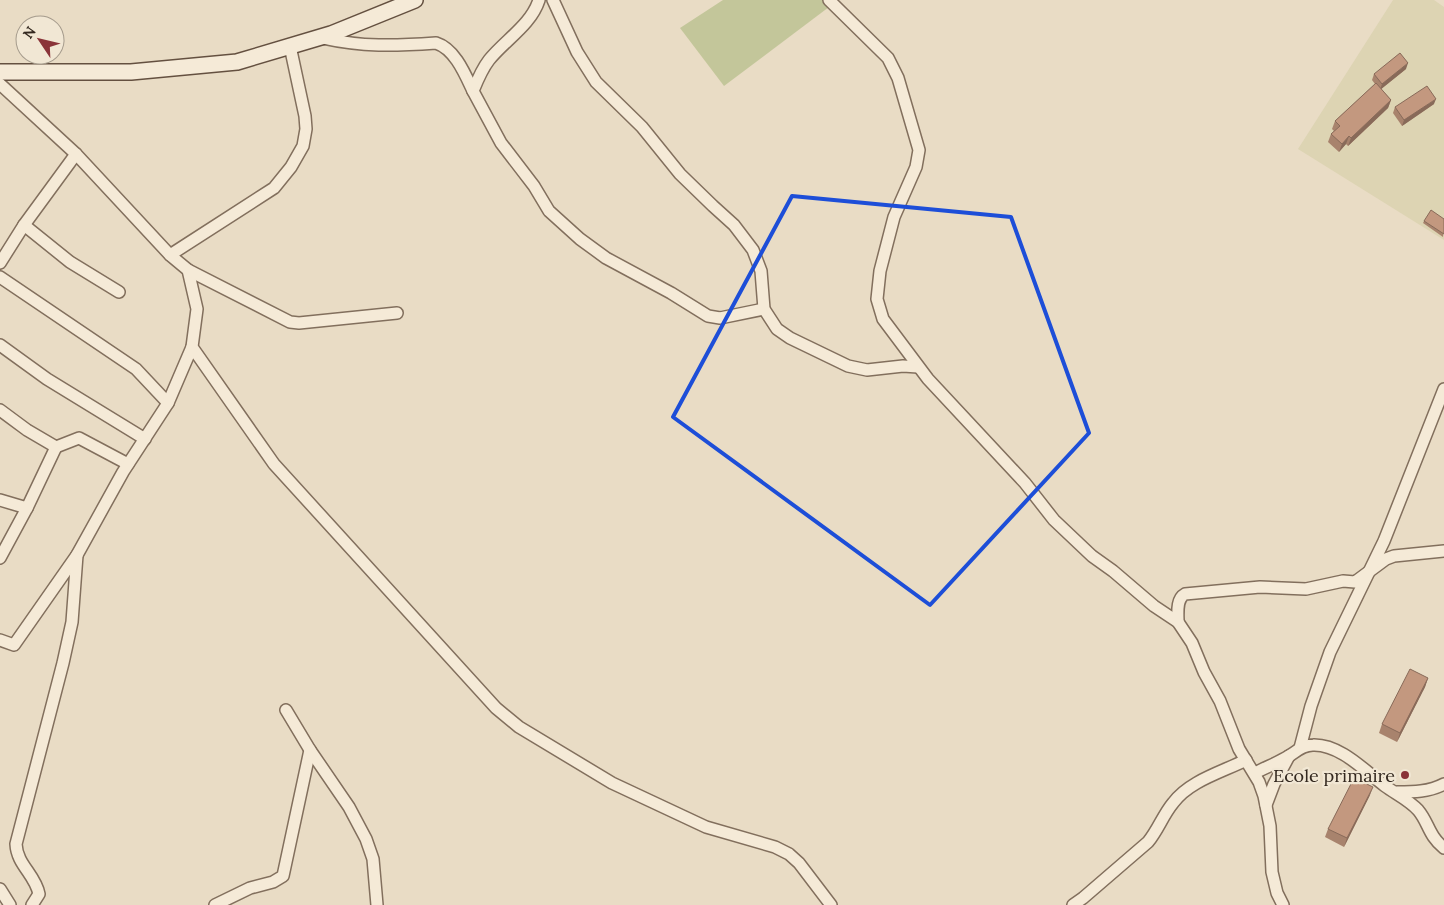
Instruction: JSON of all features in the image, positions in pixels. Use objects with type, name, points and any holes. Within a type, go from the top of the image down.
[{"type":"street","points":[[0,72],[131,72],[237,62],[319,37],[415,0]]},
{"type":"street","points":[[473,91],[488,61],[528,20],[536,9],[539,0]]},
{"type":"street","points":[[553,0],[577,52],[596,82],[642,127],[680,174],[734,225],[753,250],[761,271],[764,309],[777,328],[790,338],[848,366],[867,370],[903,366],[918,367]]},
{"type":"street","points":[[829,0],[888,58],[898,78],[920,150],[916,167],[894,217],[880,271],[877,299],[883,319],[918,367],[1025,483],[1054,520],[1092,556],[1113,571],[1154,606],[1178,622],[1192,643],[1220,701],[1238,749],[1255,773],[1264,796],[1270,826],[1272,872],[1277,893],[1283,905]]},
{"type":"street","points":[[319,37],[348,44],[376,46],[436,43],[443,45],[459,64],[500,143],[534,186],[549,211],[580,239],[606,258],[671,293],[708,316],[720,318],[764,309]]},
{"type":"street","points":[[170,255],[274,188],[295,160],[303,146],[306,129],[290,46]]},
{"type":"street","points":[[0,84],[76,154],[170,255],[188,270],[290,322],[299,323],[397,313]]},
{"type":"street","points":[[0,263],[24,224],[76,154]]},
{"type":"street","points":[[24,224],[70,262],[119,292]]},
{"type":"street","points":[[0,640],[14,645],[77,555],[128,464],[168,403],[192,347],[197,309],[188,270]]},
{"type":"street","points":[[0,277],[136,369],[168,403]]},
{"type":"street","points":[[0,345],[47,379],[145,440]]},
{"type":"street","points":[[192,347],[274,464],[496,708],[519,727],[612,783],[706,827],[775,847],[789,854],[799,862],[831,905]]},
{"type":"street","points":[[1300,748],[1311,706],[1330,652],[1390,526],[1444,389]]},
{"type":"street","points":[[0,410],[27,430],[56,447]]},
{"type":"street","points":[[0,558],[27,508],[56,447],[79,438],[128,464]]},
{"type":"street","points":[[0,500],[27,508]]},
{"type":"street","points":[[1178,622],[1179,601],[1182,595],[1185,594],[1260,587],[1306,589],[1343,581],[1355,582],[1386,559],[1394,556],[1444,551]]},
{"type":"street","points":[[32,905],[39,894],[38,888],[36,882],[18,858],[16,844],[72,622],[77,555]]},
{"type":"street","points":[[286,710],[310,750],[349,807],[366,839],[373,858],[377,905]]},
{"type":"street","points":[[1255,773],[1289,756],[1300,748],[1313,745],[1327,748],[1344,755],[1397,792],[1418,810],[1431,835],[1444,848]]},
{"type":"street","points":[[215,905],[250,888],[273,882],[283,876],[310,750]]},
{"type":"street","points":[[1266,805],[1274,784],[1289,756]]},
{"type":"street","points":[[1073,905],[1084,898],[1148,842],[1172,804],[1184,792],[1246,760]]},
{"type":"street","points":[[1397,792],[1422,791],[1444,784]]},
{"type":"street","points":[[0,889],[10,905]]},
{"type":"highlighted area","points":[[792,196],[1011,217],[1089,433],[930,605],[673,417]]},
{"type":"shaded area","points":[[1393,0],[1434,0],[1444,7],[1444,240],[1298,149]]},
{"type":"green space","points":[[723,0],[829,0],[833,4],[724,86],[680,28]]},
{"type":"building","points":[[1400,53],[1408,63],[1382,84],[1374,74]]},
{"type":"building","points":[[1376,83],[1391,100],[1351,138],[1349,136],[1342,144],[1331,134],[1340,126],[1335,121]]},
{"type":"building","points":[[1427,86],[1436,99],[1404,120],[1395,107]]},
{"type":"building","points":[[1431,210],[1444,219],[1444,234],[1424,221]]},
{"type":"building","points":[[1410,669],[1428,678],[1400,733],[1382,724]]},
{"type":"building","points":[[1354,778],[1373,787],[1347,838],[1328,829]]},
{"type":"place","name":"Ecole primaire","points":[[1405,775]]}]
